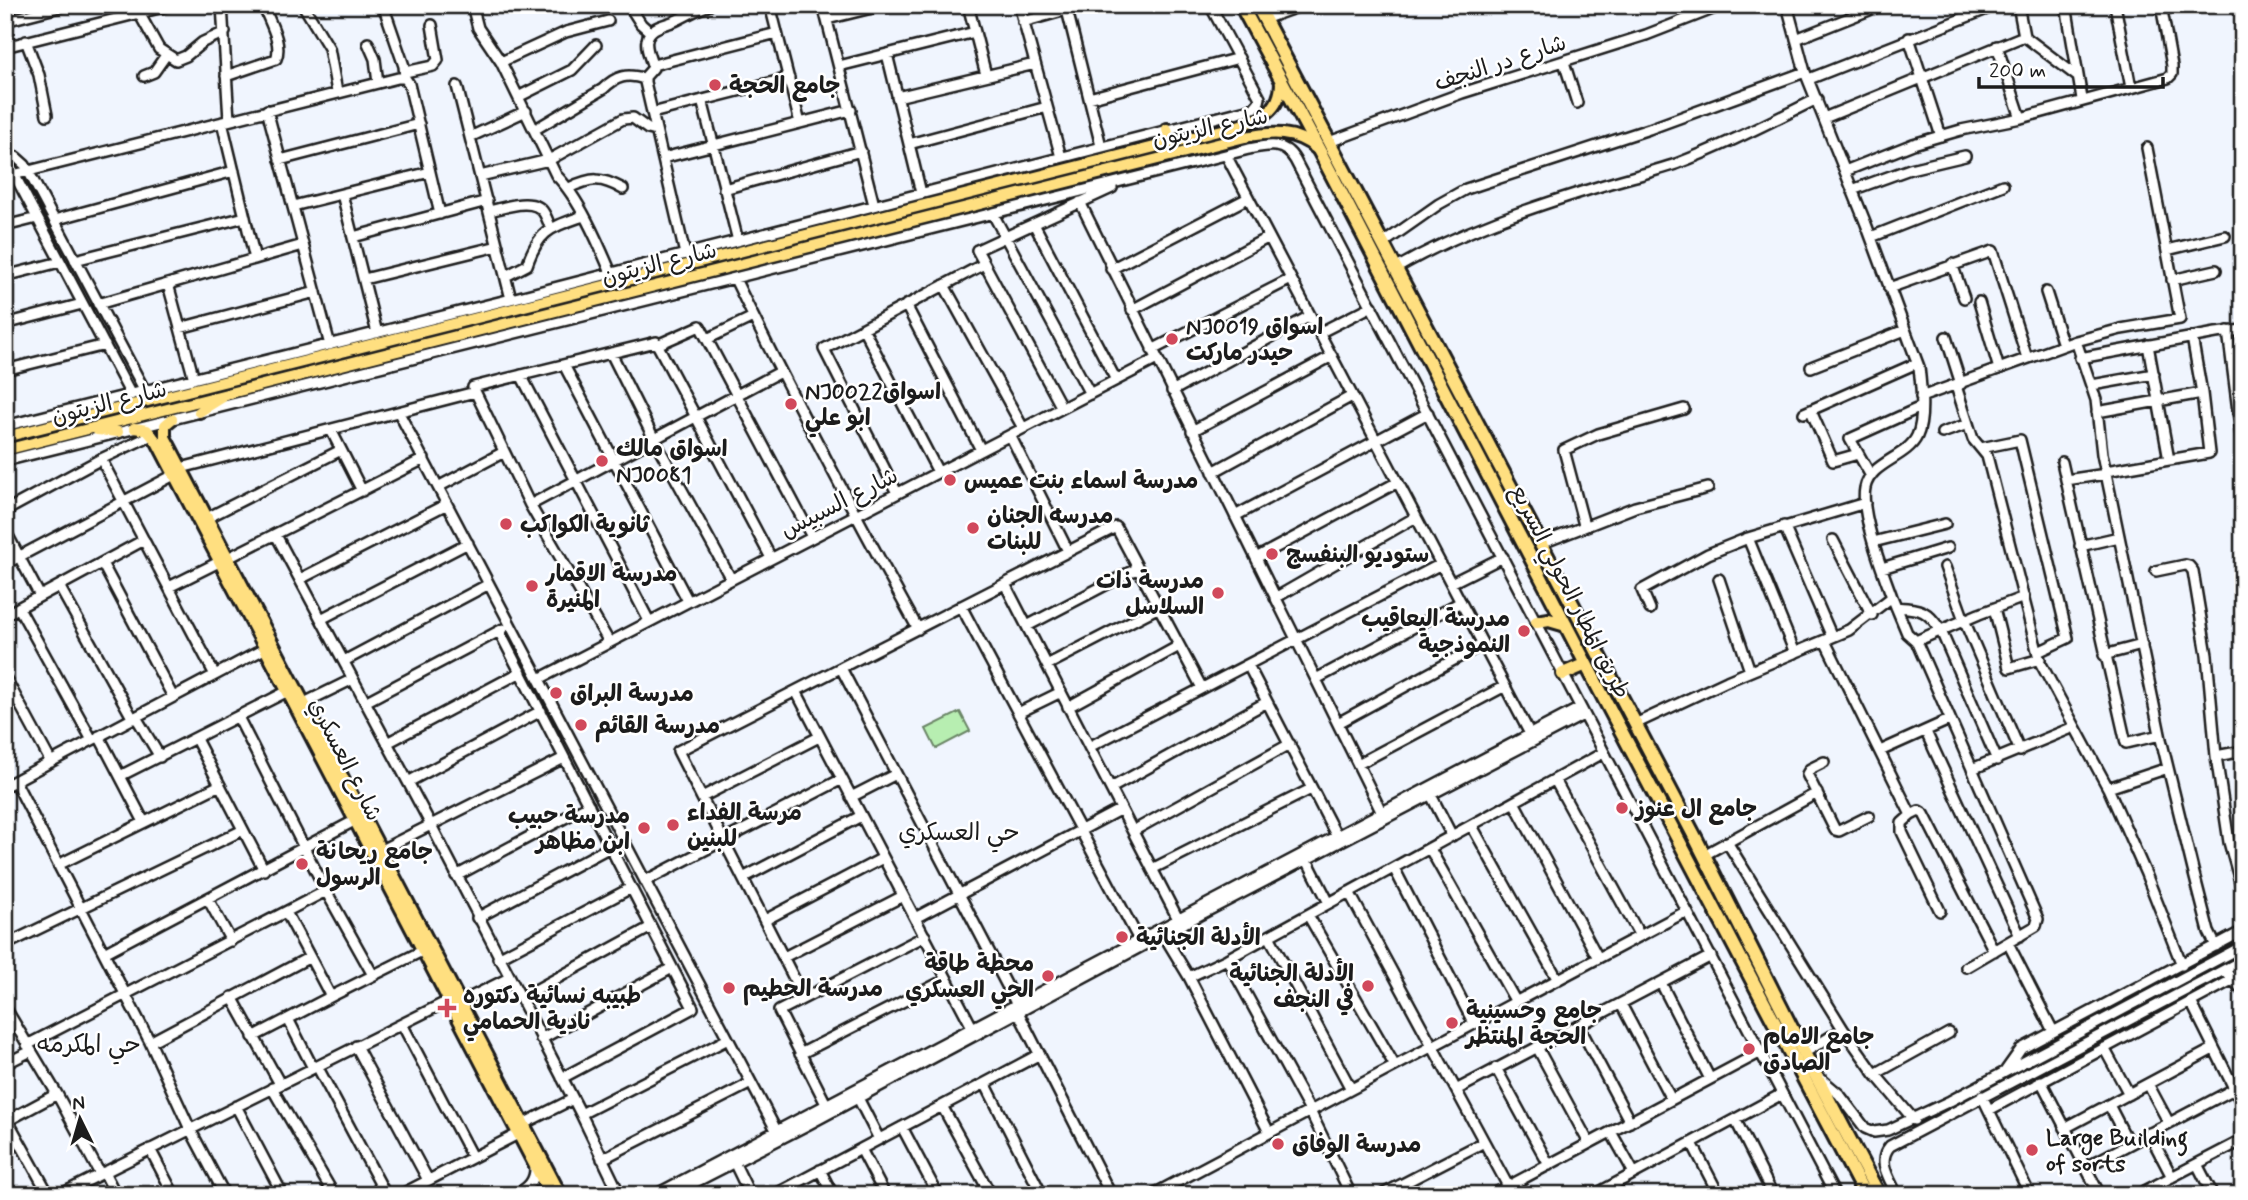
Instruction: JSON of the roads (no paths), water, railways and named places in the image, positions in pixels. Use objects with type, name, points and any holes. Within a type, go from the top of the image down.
[{"type":"highway","name":"طريق المطار الحولي السريع","points":[[1241,5],[1281,82],[1324,147],[1382,244],[1682,811],[1879,1195]]},
{"type":"highway","name":"طريق المطار الحولي السريع","points":[[1257,5],[1324,147],[1566,625],[1865,1195]]},
{"type":"highway","points":[[1537,622],[1549,620],[1566,625]]},
{"type":"highway","points":[[1563,674],[1586,664]]},
{"type":"highway","points":[[1667,819],[1675,818],[1682,811]]},
{"type":"highway","points":[[1682,847],[1688,841],[1696,839]]},
{"type":"main road","name":"شارع الزيتون","points":[[890,221],[996,188],[1255,121],[1268,114],[1279,97],[1281,82]]},
{"type":"main road","points":[[1167,130],[1170,144]]},
{"type":"main road","points":[[1222,130],[1226,135],[1224,142]]},
{"type":"main road","name":"شارع الزيتون","points":[[10,449],[771,256],[864,227],[978,205],[1254,135],[1280,133],[1324,147]]},
{"type":"main road","points":[[1151,160],[1156,173]]},
{"type":"main road","points":[[993,175],[996,188]]},
{"type":"main road","points":[[978,205],[981,217]]},
{"type":"main road","name":"شارع الزيتون","points":[[7,433],[209,380],[290,366],[400,333],[761,241],[864,227]]},
{"type":"main road","points":[[771,256],[775,269]]},
{"type":"main road","points":[[699,274],[703,287]]},
{"type":"main road","points":[[316,359],[313,365],[320,372]]},
{"type":"main road","points":[[290,366],[297,372],[293,378]]},
{"type":"main road","points":[[199,412],[232,392]]},
{"type":"main road","points":[[134,428],[143,428],[158,439],[172,419]]},
{"type":"main road","points":[[83,430],[118,432]]},
{"type":"main road","points":[[7,433],[10,449]]},
{"type":"main road","name":"شارع العسكري","points":[[158,439],[207,518],[265,648],[448,1001],[492,1073],[518,1133],[550,1195]]},
{"type":"main road","name":"شارع العسكري","points":[[178,472],[304,703],[461,1002],[482,1054]]},
{"type":"main road","name":"شارع العسكري","points":[[492,1073],[525,1123],[561,1195]]},
{"type":"street","points":[[5,21],[67,5]]},
{"type":"street","points":[[5,47],[171,5]]},
{"type":"street","points":[[222,5],[225,32],[225,121],[255,259]]},
{"type":"street","points":[[226,76],[276,59],[279,52],[276,39],[263,5]]},
{"type":"street","points":[[303,5],[328,48],[337,92]]},
{"type":"street","points":[[383,5],[409,84],[440,214]]},
{"type":"street","points":[[472,5],[478,28],[501,62],[556,175],[569,188],[599,244],[611,274]]},
{"type":"street","points":[[629,5],[641,24],[650,32]]},
{"type":"street","points":[[645,79],[652,71],[653,65],[646,41],[650,32],[661,25],[679,20],[689,8],[710,5]]},
{"type":"street","points":[[770,5],[800,123]]},
{"type":"street","points":[[823,5],[874,205]]},
{"type":"street","points":[[827,19],[884,5]]},
{"type":"street","points":[[968,5],[986,75]]},
{"type":"street","points":[[1019,5],[1061,157]]},
{"type":"street","points":[[1023,22],[1084,5]]},
{"type":"street","points":[[91,410],[145,391],[194,379],[209,380],[377,333],[400,333],[512,299],[685,254],[738,241],[761,241],[874,205],[1258,105],[1259,98],[1210,5]]},
{"type":"street","points":[[1264,19],[1303,5]]},
{"type":"street","name":"شارع در النجف","points":[[1324,147],[1462,93],[1646,35],[1723,5]]},
{"type":"street","points":[[1787,5],[1807,75],[1917,363],[1921,402],[1917,437],[1871,477],[1865,488],[1865,503],[1873,542],[1907,633],[1916,641],[2037,914],[2036,926],[1966,967]]},
{"type":"street","points":[[1796,39],[1882,5]]},
{"type":"street","points":[[1382,244],[1466,188],[1807,75],[1997,5]]},
{"type":"street","points":[[2018,5],[2024,36],[2078,76]]},
{"type":"street","points":[[2066,5],[2082,100]]},
{"type":"street","points":[[2115,5],[2131,88]]},
{"type":"street","points":[[1845,171],[1913,144],[2162,80],[2172,74],[2161,5]]},
{"type":"street","points":[[1068,10],[1101,146]]},
{"type":"street","points":[[139,13],[152,39],[166,55],[176,60],[225,32]]},
{"type":"street","points":[[501,62],[566,32],[608,21]]},
{"type":"street","points":[[10,176],[378,83],[433,66],[438,60],[432,25]]},
{"type":"street","points":[[839,66],[975,32]]},
{"type":"street","points":[[653,65],[777,33]]},
{"type":"street","points":[[1824,118],[2024,36]]},
{"type":"street","points":[[1909,38],[1941,136]]},
{"type":"street","points":[[26,41],[39,75],[47,115]]},
{"type":"street","points":[[368,43],[376,59],[378,83]]},
{"type":"street","points":[[518,97],[572,70],[596,45]]},
{"type":"street","points":[[1997,46],[2021,118]]},
{"type":"street","points":[[887,54],[921,193]]},
{"type":"street","points":[[144,76],[154,72],[166,55]]},
{"type":"street","points":[[1089,98],[1239,58]]},
{"type":"street","points":[[1564,62],[1577,103]]},
{"type":"street","points":[[897,96],[1035,64]]},
{"type":"street","points":[[534,130],[603,89],[612,79],[634,75],[645,79]]},
{"type":"street","points":[[652,113],[789,78]]},
{"type":"street","points":[[645,79],[685,254]]},
{"type":"street","points":[[457,86],[512,299]]},
{"type":"street","points":[[1395,269],[1480,226],[1685,160],[1727,143],[1817,99]]},
{"type":"street","points":[[702,100],[738,241]]},
{"type":"street","points":[[909,144],[1047,107]]},
{"type":"street","points":[[267,110],[330,345]]},
{"type":"street","points":[[663,158],[851,110]]},
{"type":"street","points":[[470,137],[526,111]]},
{"type":"street","points":[[480,176],[549,160],[623,119],[633,118],[648,129],[656,131]]},
{"type":"street","points":[[280,160],[419,124]]},
{"type":"street","points":[[5,461],[1226,155],[1273,145],[1281,146],[1291,153],[1372,306],[1835,1195]]},
{"type":"street","points":[[1871,477],[1850,439],[1921,402],[2063,345],[2180,319],[2147,148]]},
{"type":"street","points":[[724,188],[861,151]]},
{"type":"street","points":[[1226,155],[1530,734]]},
{"type":"street","points":[[1852,190],[1910,170],[1965,156]]},
{"type":"street","points":[[131,395],[37,218],[10,176],[5,157],[16,157],[28,171],[145,391]]},
{"type":"street","points":[[54,220],[234,171]]},
{"type":"street","points":[[293,206],[430,172]]},
{"type":"street","points":[[569,188],[594,179],[606,180],[623,188]]},
{"type":"street","points":[[1062,408],[977,250],[1130,179]]},
{"type":"street","points":[[1871,237],[2003,185]]},
{"type":"street","points":[[342,194],[377,333]]},
{"type":"street","points":[[1111,269],[1248,198]]},
{"type":"street","points":[[1080,202],[1381,811]]},
{"type":"street","points":[[353,237],[440,214],[488,206],[523,204],[538,206],[544,211],[551,229]]},
{"type":"street","points":[[993,214],[1090,394]]},
{"type":"street","points":[[506,276],[527,265],[533,246],[551,229],[583,216]]},
{"type":"street","points":[[75,260],[245,217]]},
{"type":"street","points":[[5,226],[37,218]]},
{"type":"street","points":[[1034,224],[1116,380]]},
{"type":"street","points":[[2167,250],[2225,236]]},
{"type":"street","points":[[1132,310],[1269,237]]},
{"type":"street","points":[[98,304],[303,245]]},
{"type":"street","points":[[364,279],[498,246]]},
{"type":"street","points":[[1889,288],[1993,251],[2027,358]]},
{"type":"street","points":[[5,276],[60,262]]},
{"type":"street","points":[[897,493],[824,349],[984,264]]},
{"type":"street","points":[[1952,264],[1964,298]]},
{"type":"street","points":[[2172,280],[2216,270]]},
{"type":"street","points":[[735,279],[780,372],[918,629]]},
{"type":"street","name":"شارع السبيس","points":[[539,679],[1090,394],[1291,279]]},
{"type":"street","points":[[168,284],[194,379]]},
{"type":"street","points":[[944,285],[1023,428]]},
{"type":"street","points":[[180,328],[316,292]]},
{"type":"street","points":[[2046,292],[2063,345]]},
{"type":"street","points":[[1979,302],[1999,369]]},
{"type":"street","points":[[5,324],[82,304]]},
{"type":"street","points":[[906,305],[981,450]]},
{"type":"street","points":[[1319,332],[1372,306]]},
{"type":"street","points":[[1172,391],[1310,316]]},
{"type":"street","points":[[707,339],[753,317]]},
{"type":"street","points":[[657,345],[699,326],[813,537]]},
{"type":"street","points":[[863,328],[938,472]]},
{"type":"street","points":[[1811,367],[1905,330]]},
{"type":"street","points":[[2080,358],[2243,330]]},
{"type":"street","points":[[2228,331],[2243,451]]},
{"type":"street","points":[[1946,337],[1973,439],[1987,456],[2046,676],[2108,788],[2182,965]]},
{"type":"street","points":[[2066,480],[2209,453],[2203,393],[2192,337]]},
{"type":"street","points":[[2076,341],[2092,385],[2106,473],[2160,735],[2203,907],[2216,946]]},
{"type":"street","points":[[609,642],[530,505],[473,387],[656,342],[771,558]]},
{"type":"street","points":[[5,370],[104,345]]},
{"type":"street","points":[[2148,345],[2169,460]]},
{"type":"street","points":[[611,353],[730,579]]},
{"type":"street","points":[[1192,431],[1332,356]]},
{"type":"street","points":[[1858,454],[1833,461],[1807,412],[1917,363]]},
{"type":"street","points":[[564,365],[688,601]]},
{"type":"street","points":[[530,505],[780,372]]},
{"type":"street","points":[[2092,385],[2154,374]]},
{"type":"street","points":[[520,375],[649,621]]},
{"type":"street","points":[[5,564],[178,472],[475,392]]},
{"type":"street","points":[[2097,412],[2203,393]]},
{"type":"street","points":[[1213,472],[1352,396]]},
{"type":"street","points":[[1584,525],[1564,450],[1598,435],[1684,409]]},
{"type":"street","points":[[399,413],[776,1130]]},
{"type":"street","points":[[1235,516],[1428,413]]},
{"type":"street","points":[[1942,433],[1968,424]]},
{"type":"street","points":[[331,430],[362,491]]},
{"type":"street","points":[[1010,435],[1068,551]]},
{"type":"street","points":[[5,510],[101,459],[158,439]]},
{"type":"street","points":[[1981,448],[2020,440],[2068,638],[2009,668],[1994,608]]},
{"type":"street","points":[[207,518],[341,450]]},
{"type":"street","points":[[438,487],[504,452]]},
{"type":"street","points":[[101,459],[215,675]]},
{"type":"street","points":[[169,587],[424,459]]},
{"type":"street","points":[[2062,462],[2126,743],[2160,735]]},
{"type":"street","points":[[1256,558],[1398,482]]},
{"type":"street","points":[[1540,544],[1634,507],[1708,488]]},
{"type":"street","points":[[300,579],[447,503]]},
{"type":"street","points":[[1650,609],[1643,590],[1708,554],[1784,526],[1865,503]]},
{"type":"street","points":[[1275,598],[1416,517]]},
{"type":"street","points":[[1873,542],[1945,524]]},
{"type":"street","points":[[1784,526],[1828,639],[1911,815]]},
{"type":"street","points":[[804,998],[678,751],[1115,527],[1202,688]]},
{"type":"street","points":[[5,530],[40,596]]},
{"type":"street","points":[[276,535],[408,782],[581,1114],[620,1195]]},
{"type":"street","points":[[2080,546],[2119,537]]},
{"type":"street","points":[[1748,538],[1795,653]]},
{"type":"street","points":[[5,615],[144,540]]},
{"type":"street","points":[[1833,540],[1872,615]]},
{"type":"street","points":[[321,619],[468,543]]},
{"type":"street","points":[[1882,568],[1948,548]]},
{"type":"street","points":[[1451,583],[1503,556]]},
{"type":"street","points":[[102,563],[173,697]]},
{"type":"street","points":[[1089,747],[1441,564]]},
{"type":"street","points":[[2156,571],[2185,565],[2193,571],[2207,655],[2216,756],[2229,842],[2243,892]]},
{"type":"street","points":[[1945,567],[1964,620],[2020,751]]},
{"type":"street","points":[[1027,626],[1138,568]]},
{"type":"street","points":[[1719,579],[1750,671]]},
{"type":"street","points":[[1006,583],[1178,919]]},
{"type":"street","points":[[344,661],[489,584]]},
{"type":"street","points":[[60,586],[160,757]]},
{"type":"street","points":[[1635,724],[1849,629],[1872,615],[1892,597]]},
{"type":"street","points":[[1916,641],[2024,597]]},
{"type":"street","points":[[1316,679],[1461,602]]},
{"type":"street","points":[[961,606],[1139,940]]},
{"type":"street","points":[[19,607],[120,776],[144,822]]},
{"type":"street","points":[[1047,665],[1159,607]]},
{"type":"street","points":[[1896,607],[1919,610],[1931,615],[1941,631],[1997,760]]},
{"type":"street","points":[[365,702],[511,625]]},
{"type":"street","points":[[499,631],[693,1008],[562,1078]]},
{"type":"street","points":[[1338,723],[1483,644]]},
{"type":"street","points":[[2104,655],[2142,645]]},
{"type":"street","points":[[1068,707],[1180,646]]},
{"type":"street","points":[[225,1195],[58,864],[8,783],[265,648]]},
{"type":"street","points":[[1248,665],[1336,835]]},
{"type":"street","points":[[841,668],[960,894],[1111,1195]]},
{"type":"street","points":[[387,743],[520,672]]},
{"type":"street","points":[[5,677],[51,762]]},
{"type":"street","points":[[304,703],[353,679]]},
{"type":"street","points":[[1358,764],[1505,686]]},
{"type":"street","points":[[120,776],[288,691]]},
{"type":"street","points":[[796,691],[972,1027]]},
{"type":"street","points":[[1018,713],[1061,692]]},
{"type":"street","points":[[1111,788],[1267,702]]},
{"type":"street","points":[[408,782],[541,711]]},
{"type":"street","points":[[655,1195],[826,1104],[887,1077],[1163,934],[1381,811],[1530,734],[1582,711]]},
{"type":"street","points":[[1234,893],[1307,860],[1582,711]]},
{"type":"street","points":[[238,717],[326,891],[373,975]]},
{"type":"street","points":[[1880,751],[1949,720]]},
{"type":"street","points":[[1972,769],[2074,727]]},
{"type":"street","points":[[1926,732],[2020,936]]},
{"type":"street","points":[[702,797],[819,737]]},
{"type":"street","points":[[196,739],[264,870]]},
{"type":"street","points":[[1133,831],[1290,744]]},
{"type":"street","points":[[2216,756],[2243,751]]},
{"type":"street","points":[[1189,977],[1227,959],[1603,753]]},
{"type":"street","points":[[381,850],[564,758]]},
{"type":"street","points":[[1824,762],[1807,772],[1837,831],[1868,817]]},
{"type":"street","points":[[2108,788],[2168,768]]},
{"type":"street","points":[[851,797],[895,774]]},
{"type":"street","points":[[645,881],[842,779]]},
{"type":"street","points":[[1555,780],[1640,936]]},
{"type":"street","points":[[58,864],[220,785]]},
{"type":"street","points":[[583,794],[597,788]]},
{"type":"street","points":[[1152,869],[1311,789]]},
{"type":"street","points":[[1704,855],[1817,793]]},
{"type":"street","points":[[1431,795],[1452,836]]},
{"type":"street","points":[[1514,802],[1598,958]]},
{"type":"street","points":[[456,876],[589,805]]},
{"type":"street","points":[[915,918],[1121,809]]},
{"type":"street","points":[[1940,911],[1902,832],[1902,823],[1919,811],[1924,814],[1994,951]]},
{"type":"street","points":[[743,878],[861,816]]},
{"type":"street","points":[[104,953],[354,821]]},
{"type":"street","points":[[1472,825],[1558,980]]},
{"type":"street","points":[[5,945],[243,830]]},
{"type":"street","points":[[1727,842],[1843,1029],[1875,1074],[1914,1120]]},
{"type":"street","points":[[477,918],[610,847]]},
{"type":"street","points":[[1430,849],[1516,1002]]},
{"type":"street","points":[[765,920],[883,858]]},
{"type":"street","points":[[1307,860],[1329,903]]},
{"type":"street","points":[[1394,868],[1474,1024]]},
{"type":"street","points":[[498,958],[631,888]]},
{"type":"street","points":[[5,1064],[125,994],[326,891]]},
{"type":"street","points":[[1349,892],[1508,1186]]},
{"type":"street","points":[[784,957],[903,896]]},
{"type":"street","points":[[208,899],[231,941]]},
{"type":"street","points":[[887,1077],[972,1027],[1017,1008],[1178,919],[1217,902]]},
{"type":"street","points":[[1152,1195],[1687,911]]},
{"type":"street","points":[[286,912],[332,996]]},
{"type":"street","points":[[1308,915],[1395,1066]]},
{"type":"street","points":[[520,998],[651,927]]},
{"type":"street","points":[[2005,1071],[2021,1049],[2243,931]]},
{"type":"street","points":[[1163,934],[1189,977],[1269,1132]]},
{"type":"street","points":[[826,1104],[779,1011],[925,936]]},
{"type":"street","points":[[1269,936],[1351,1089]]},
{"type":"street","points":[[2008,943],[2053,1031]]},
{"type":"street","points":[[1814,1071],[1839,1094],[1862,1125],[1869,1130],[1888,1130],[1914,1120],[2243,946]]},
{"type":"street","points":[[253,1037],[422,951]]},
{"type":"street","points":[[1456,1090],[1711,956]]},
{"type":"street","points":[[150,1042],[310,957]]},
{"type":"street","points":[[1227,959],[1310,1111],[1351,1195]]},
{"type":"street","points":[[1897,1195],[1883,1165],[1887,1149],[1982,1096],[2243,960]]},
{"type":"street","points":[[541,1039],[672,968]]},
{"type":"street","points":[[2224,970],[2238,976],[2243,990]]},
{"type":"street","points":[[679,981],[694,973]]},
{"type":"street","points":[[1989,1110],[2238,976]]},
{"type":"street","points":[[461,1002],[509,978]]},
{"type":"street","points":[[800,1054],[947,979]]},
{"type":"street","points":[[1661,983],[1710,1079]]},
{"type":"street","points":[[232,998],[334,1195]]},
{"type":"street","points":[[61,1194],[448,1001]]},
{"type":"street","points":[[2191,1002],[2243,1106]]},
{"type":"street","points":[[1621,1004],[1671,1099]]},
{"type":"street","points":[[5,1008],[116,1195]]},
{"type":"street","points":[[288,1019],[386,1195]]},
{"type":"street","points":[[402,1024],[472,1157]]},
{"type":"street","points":[[1578,1026],[1630,1122]]},
{"type":"street","points":[[1804,1053],[1843,1029]]},
{"type":"street","points":[[2079,1031],[2080,1040],[2086,1042]]},
{"type":"street","points":[[1875,1074],[1950,1033]]},
{"type":"street","points":[[581,1114],[728,1039]]},
{"type":"street","points":[[2057,1044],[2063,1046],[2064,1054]]},
{"type":"street","points":[[356,1046],[428,1180]]},
{"type":"street","points":[[1537,1047],[1589,1143]]},
{"type":"street","points":[[2104,1048],[2129,1094]]},
{"type":"street","points":[[2065,1128],[2213,1049]]},
{"type":"street","points":[[1492,1195],[1761,1052]]},
{"type":"street","points":[[776,1194],[1040,1054]]},
{"type":"street","points":[[1496,1068],[1549,1165]]},
{"type":"street","points":[[2041,1081],[2100,1195]]},
{"type":"street","points":[[602,1159],[751,1083]]},
{"type":"street","points":[[985,1083],[1042,1195]]},
{"type":"street","points":[[670,1195],[858,1098],[873,1084]]},
{"type":"street","points":[[2148,1084],[2169,1123]]},
{"type":"street","points":[[2086,1167],[2234,1088]]},
{"type":"street","points":[[49,1195],[6,1122],[57,1094]]},
{"type":"street","points":[[1594,1195],[1614,1190],[1634,1173],[1782,1094]]},
{"type":"street","points":[[1982,1096],[2030,1195]]},
{"type":"street","points":[[858,1098],[879,1139]]},
{"type":"street","points":[[525,1123],[573,1099]]},
{"type":"street","points":[[2109,1105],[2129,1144]]},
{"type":"street","points":[[236,1106],[283,1195]]},
{"type":"street","points":[[942,1106],[991,1195]]},
{"type":"street","points":[[1735,1121],[1773,1195]]},
{"type":"street","points":[[902,1128],[938,1195]]},
{"type":"street","points":[[1611,1132],[1634,1173]]},
{"type":"street","points":[[405,1193],[518,1133]]},
{"type":"street","points":[[2149,1133],[2172,1177]]},
{"type":"street","points":[[2137,1195],[2153,1191],[2172,1177],[2243,1140]]},
{"type":"street","points":[[1381,1195],[1484,1142]]},
{"type":"street","points":[[1692,1143],[1717,1191],[1701,1195]]},
{"type":"street","points":[[150,1149],[174,1195]]},
{"type":"street","points":[[861,1149],[886,1195]]},
{"type":"street","points":[[734,1162],[750,1195]]},
{"type":"street","points":[[2197,1164],[2213,1195]]},
{"type":"street","points":[[515,1195],[530,1185],[535,1166]]},
{"type":"street","points":[[820,1170],[833,1195]]},
{"type":"place","name":"جامع الحجة","points":[[715,85]]},
{"type":"place","name":"NJ0019 اسواق حيدر ماركت","points":[[1172,339]]},
{"type":"place","name":"NJ0022اسواق ابو علي","points":[[791,404]]},
{"type":"place","name":"اسواق مالك NJ0081","points":[[602,461]]},
{"type":"place","name":"مدرسة اسماء بنت عميس","points":[[950,480]]},
{"type":"place","name":"ثانوية الكواكب","points":[[506,524]]},
{"type":"place","name":"مدرسه الجنان للبنات","points":[[973,528]]},
{"type":"place","name":"ستوديو البنفسج","points":[[1272,554]]},
{"type":"place","name":"مدرسة الاقمار المنيرة","points":[[532,586]]},
{"type":"place","name":"مدرسة ذات السلاسل","points":[[1218,593]]},
{"type":"place","name":"مدرسة اليعاقيب النموذجية","points":[[1524,631]]},
{"type":"place","name":"مدرسة البراق","points":[[556,693]]},
{"type":"place","name":"مدرسة القائم","points":[[581,725]]},
{"type":"place","name":"جامع ال عنوز","points":[[1622,808]]},
{"type":"place","name":"مرسة الفداء للبنين","points":[[673,825]]},
{"type":"place","name":"مدرسة حبيب ابن مظاهر","points":[[644,828]]},
{"type":"place","name":"جامع ريحانة الرسول","points":[[302,864]]},
{"type":"place","name":"الأدلة الجنائية","points":[[1122,937]]},
{"type":"place","name":"محطة طاقة الحي العسكري","points":[[1048,976]]},
{"type":"place","name":"الأدلة الجنائية في النجف","points":[[1368,986]]},
{"type":"place","name":"مدرسة الحطيم","points":[[729,988]]},
{"type":"place","name":"طبيبه نسائية دكتوره نادية الحمامي","points":[[447,1008]]},
{"type":"place","name":"جامع وحسينية الحجة المنتظر","points":[[1452,1023]]},
{"type":"place","name":"جامع الامام الصادق","points":[[1749,1049]]},
{"type":"place","name":"مدرسة الوفاق","points":[[1278,1144]]},
{"type":"place","name":"Large Building of sorts","points":[[2032,1150]]},
{"type":"district","name":"حي العسكري","points":[[959,832]]},
{"type":"district","name":"حي المكرمه","points":[[89,1044]]}]
